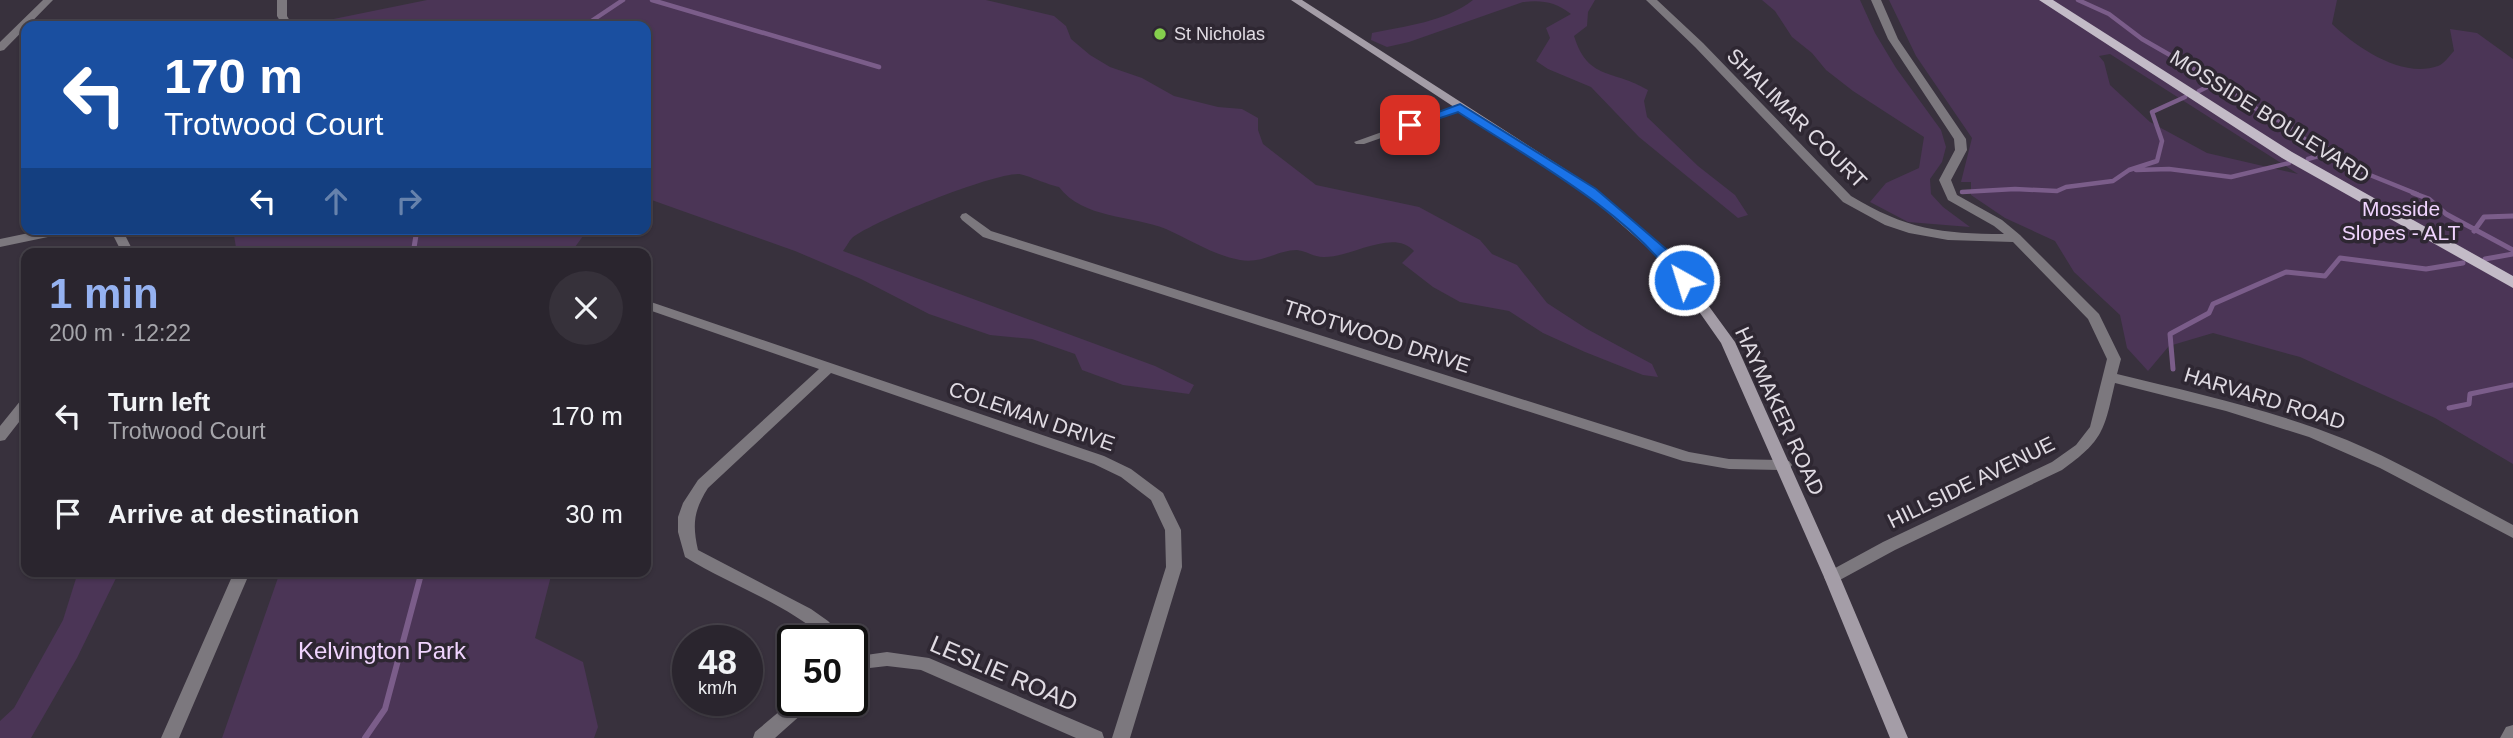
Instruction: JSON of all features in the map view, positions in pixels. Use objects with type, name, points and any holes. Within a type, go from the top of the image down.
[{"type":"main road","name":"HAYMAKER ROAD","points":[[1297,0],[1592,192],[1669,260],[1728,342],[1784,465],[1899,738]]},
{"type":"main road","name":"MOSSIDE BOULEVARD","points":[[2045,0],[2287,155],[2513,283]]},
{"type":"street","points":[[27,21],[48,0]]},
{"type":"street","points":[[282,0],[282,16],[285,21]]},
{"type":"street","name":"SHALIMAR COURT","points":[[1651,0],[1847,199],[1903,229],[1926,235],[2016,238]]},
{"type":"street","name":"HILLSIDE AVENUE","points":[[1832,577],[1889,546],[2057,466],[2081,449],[2097,428],[2114,359],[2094,317],[2016,238],[1998,223],[1952,197],[1945,180],[1961,150],[1960,139],[1893,39],[1876,0]]},
{"type":"street","points":[[0,48],[21,27]]},
{"type":"street","points":[[1360,142],[1460,107]]},
{"type":"street","name":"TROTWOOD DRIVE","points":[[966,217],[987,234],[1688,457],[1729,464],[1784,465]]},
{"type":"street","points":[[0,243],[38,235]]},
{"type":"street","name":"COLEMAN DRIVE","points":[[651,306],[1099,460],[1126,473],[1157,497],[1173,530],[1174,567],[1121,738]]},
{"type":"street","points":[[824,625],[691,553],[684,525],[688,506],[703,484],[828,368]]},
{"type":"street","name":"HARVARD ROAD","points":[[2111,377],[2266,417],[2341,444],[2417,480],[2513,533]]},
{"type":"street","points":[[4,431],[21,409]]},
{"type":"street","points":[[4,431],[21,426]]},
{"type":"street","points":[[170,738],[240,577]]},
{"type":"street","name":"LESLIE ROAD","points":[[868,660],[900,659],[923,663],[1095,738]]},
{"type":"street","points":[[762,738],[787,716]]},
{"type":"street","points":[[2509,738],[2513,733]]},
{"type":"green space","points":[[427,0],[986,0],[1054,16],[1066,26],[1071,39],[1110,67],[1142,78],[1174,96],[1218,107],[1242,109],[1258,118],[1258,130],[1263,144],[1316,185],[1419,207],[1480,240],[1492,254],[1517,265],[1547,303],[1587,329],[1652,364],[1658,377],[1643,375],[1585,352],[1543,333],[1509,311],[1460,302],[1433,287],[1402,263],[1414,251],[1405,245],[1383,243],[1320,257],[1297,250],[1263,259],[1240,260],[1211,251],[1152,224],[1094,211],[1069,197],[1059,187],[1021,174],[984,182],[907,210],[864,230],[852,238],[843,251],[1155,366],[1194,385],[1189,394],[1123,385],[1082,370],[1075,354],[1032,339],[990,335],[929,314],[861,279],[795,251],[651,200],[651,21],[324,21]]},
{"type":"green space","points":[[1473,0],[1595,0],[1588,12],[1587,26],[1574,36],[1587,60],[1603,72],[1648,90],[1644,101],[1647,117],[1698,166],[1735,195],[1748,215],[1738,218],[1639,137],[1591,87],[1548,69],[1536,61],[1550,38],[1546,28],[1571,14],[1554,4],[1523,2],[1409,42],[1387,47],[1371,40],[1372,33],[1437,18]]},
{"type":"green space","points":[[1762,0],[1860,0],[1875,33],[1896,68],[1941,130],[1946,147],[1942,162],[1930,179],[1931,194],[1943,207],[1970,227],[1908,222],[1870,202],[1886,183],[1919,168],[1924,137],[1826,70],[1812,53],[1792,37],[1775,11]]},
{"type":"green space","name":"Mosside Slopes - ALT","points":[[1889,0],[2337,0],[2332,24],[2354,42],[2395,64],[2424,69],[2438,66],[2454,51],[2450,29],[2477,33],[2513,59],[2513,464],[2435,418],[2300,357],[2213,333],[2169,346],[2148,371],[2127,348],[2120,315],[2074,272],[2055,241],[2005,218],[1971,195],[1971,182],[1961,182],[1972,138],[1916,56]],"holes":[[[2110,54],[2298,174],[2207,153],[2150,122],[2110,85],[2104,62],[2099,56]]]},
{"type":"green space","points":[[234,235],[584,235],[574,248],[236,248]]},
{"type":"green space","points":[[76,577],[117,577],[77,658],[31,738],[0,738],[0,721],[14,708],[63,620]]},
{"type":"green space","name":"Kelvington Park","points":[[278,577],[551,577],[535,638],[583,662],[598,727],[594,738],[222,738]]},
{"type":"waterway","points":[[592,21],[623,0]]},
{"type":"waterway","points":[[652,0],[879,67]]},
{"type":"waterway","points":[[2078,0],[2109,14],[2142,39],[2217,82]]},
{"type":"waterway","points":[[2199,91],[2217,82]]},
{"type":"waterway","points":[[2217,82],[2249,105],[2286,124],[2307,141],[2335,151]]},
{"type":"waterway","points":[[1962,192],[2015,189],[2057,191],[2066,187],[2113,181],[2129,170],[2157,161],[2162,141],[2152,112],[2185,97]]},
{"type":"waterway","points":[[2308,159],[2335,151]]},
{"type":"waterway","points":[[2335,151],[2355,169],[2417,194]]},
{"type":"waterway","points":[[2136,170],[2169,169],[2231,177],[2289,163]]},
{"type":"waterway","points":[[2413,193],[2429,199],[2446,214],[2475,230]]},
{"type":"waterway","points":[[2475,230],[2484,217],[2513,216]]},
{"type":"waterway","points":[[2475,230],[2513,250]]},
{"type":"waterway","points":[[414,248],[416,235]]},
{"type":"waterway","points":[[2485,259],[2513,254]]},
{"type":"waterway","points":[[2173,369],[2170,334],[2209,313],[2213,304],[2286,272],[2325,276],[2340,258],[2426,269],[2463,263]]},
{"type":"waterway","points":[[2449,408],[2469,404],[2470,394],[2513,385]]},
{"type":"waterway","points":[[365,738],[385,709],[420,577]]},
{"type":"place","name":"St Nicholas","points":[[1160,34]]},
{"type":"route","points":[[1410,125],[1460,107],[1592,192],[1669,260],[1684,280]]}]
